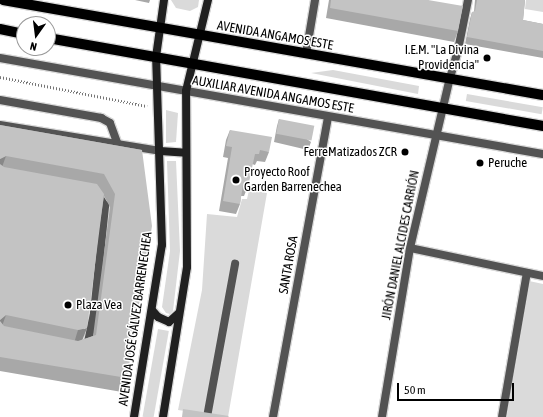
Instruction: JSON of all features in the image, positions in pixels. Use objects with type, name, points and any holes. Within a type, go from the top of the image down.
[{"type":"main road","name":"AVENIDA ANGAMOS ESTE","points":[[2,0],[159,29],[543,95]]},
{"type":"main road","name":"AVENIDA JOSÉ GÁLVEZ BARRENECHEA","points":[[134,417],[162,245],[156,57],[164,0]]},
{"type":"main road","points":[[162,417],[187,267],[186,91],[192,64],[202,36],[208,0]]},
{"type":"main road","points":[[0,29],[16,32]]},
{"type":"main road","points":[[56,39],[543,126]]},
{"type":"main road","points":[[160,152],[186,154]]},
{"type":"main road","points":[[152,310],[158,317],[169,322],[179,313]]},
{"type":"street","points":[[306,54],[315,0]]},
{"type":"street","name":"JIRÓN DANIEL ALCIDES CARRIÓN","points":[[382,417],[410,248],[437,136],[442,108],[458,50],[468,0]]},
{"type":"street","name":"AUXILIAR AVENIDA ANGAMOS ESTE","points":[[0,58],[543,154]]},
{"type":"street","points":[[0,100],[101,118],[110,123],[118,145]]},
{"type":"street","name":"SANTA ROSA","points":[[273,417],[328,117]]},
{"type":"street","points":[[0,125],[160,152]]},
{"type":"street","points":[[74,349],[84,348],[88,342],[105,206],[98,194],[88,191]]},
{"type":"street","points":[[410,248],[543,276]]},
{"type":"street","points":[[207,417],[235,264]]},
{"type":"street","points":[[502,417],[526,273]]},
{"type":"path","points":[[0,77],[158,108]]},
{"type":"shaded area","points":[[171,0],[199,0],[198,7],[190,11],[176,8]]},
{"type":"shaded area","points":[[526,0],[543,0],[543,12],[525,9]]},
{"type":"shaded area","points":[[333,70],[419,86],[418,94],[311,73]]},
{"type":"shaded area","points":[[467,94],[543,107],[542,114],[466,101]]},
{"type":"shaded area","points":[[166,110],[178,113],[176,142],[166,143]]},
{"type":"shaded area","points":[[167,161],[176,161],[180,251],[173,311],[170,314],[166,313],[162,307],[170,251]]},
{"type":"shaded area","points":[[249,190],[267,193],[228,417],[178,410],[202,290],[207,214],[237,217],[242,199],[247,199]]},
{"type":"shaded area","points":[[529,281],[543,284],[543,417],[507,417]]},
{"type":"shaded area","points":[[158,329],[169,331],[154,417],[143,417]]},
{"type":"building","points":[[331,0],[428,0],[463,6],[458,31],[330,8]]},
{"type":"building","points":[[477,0],[525,0],[523,20],[543,24],[543,51],[467,37],[472,12],[475,11]]},
{"type":"building","points":[[279,119],[314,126],[311,141],[276,134]]},
{"type":"building","points":[[0,125],[142,150],[152,226],[127,378],[0,357],[0,321],[4,326],[78,341],[96,335],[115,194],[104,174],[6,156],[0,159]]},
{"type":"building","name":"Proyecto Roof Garden Barrenechea","points":[[230,130],[272,137],[269,152],[260,150],[259,154],[255,154],[248,186],[243,185],[240,204],[223,201],[232,147],[226,146]]},
{"type":"building","points":[[0,164],[4,167],[97,184],[104,194],[87,328],[78,330],[6,315],[0,320]]},
{"type":"building","points":[[183,409],[229,416],[182,417]]},
{"type":"place","name":"I.E.M. \"La Divina Providencia\"","points":[[487,58]]},
{"type":"place","name":"FerreMatizados ZCR","points":[[405,152]]},
{"type":"place","name":"Peruche","points":[[480,163]]},
{"type":"place","name":"Proyecto Roof Garden Barrenechea","points":[[236,180]]},
{"type":"place","name":"Plaza Vea","points":[[68,305]]}]
